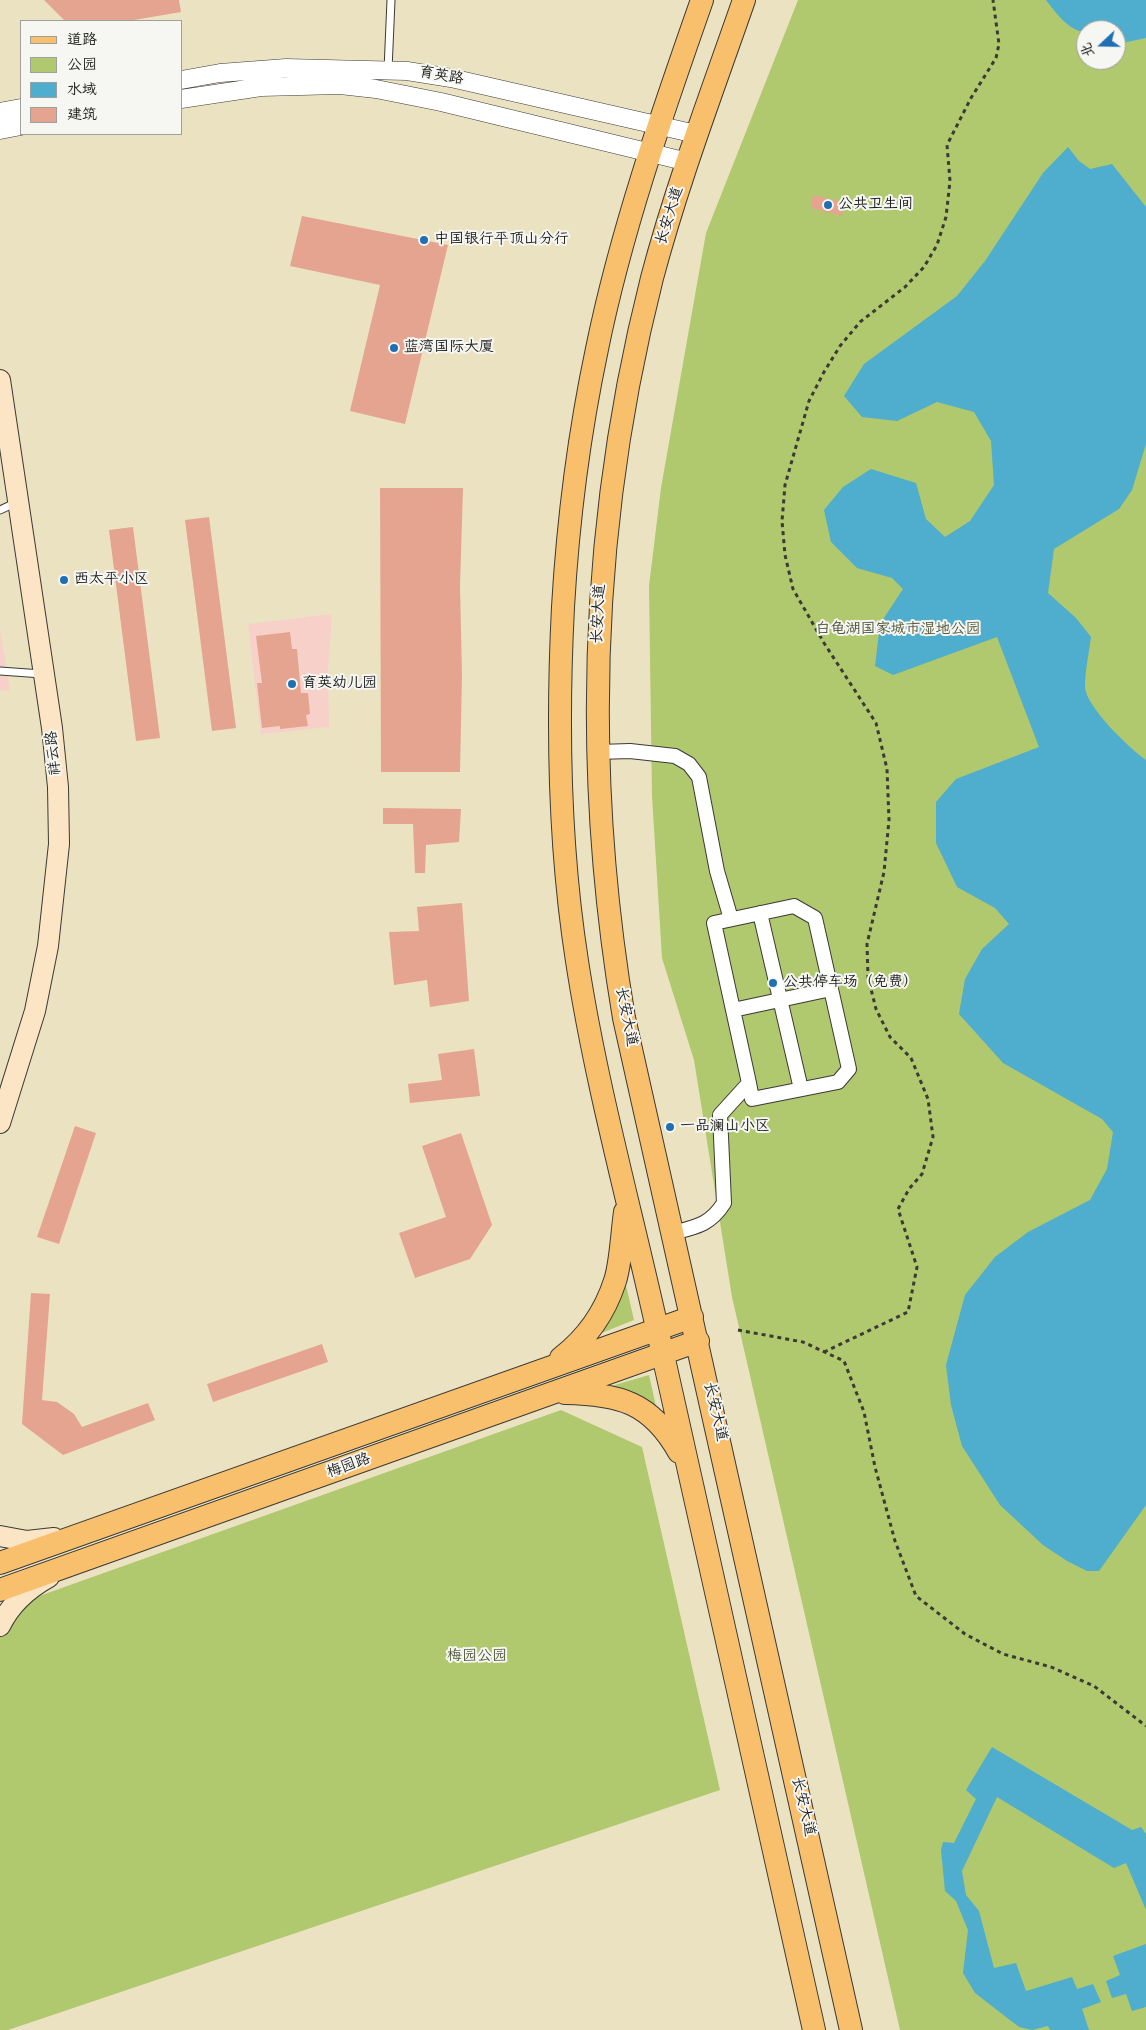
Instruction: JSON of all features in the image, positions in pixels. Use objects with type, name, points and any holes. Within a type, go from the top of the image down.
[{"type":"main road","points":[[702,0],[650,153],[617,269],[597,346],[585,412],[572,509],[563,608],[562,789],[576,958],[591,1043],[626,1201],[658,1328],[814,2030]]},
{"type":"main road","name":"长安大道","points":[[744,0],[696,134],[653,275],[621,419],[610,495],[600,594],[597,667],[602,842],[612,950],[624,1018],[698,1341],[851,2030]]},
{"type":"main road","name":"祥云路","points":[[0,380],[5,448],[20,501],[45,674],[58,787],[60,844],[48,946],[35,1011],[0,1123]]},
{"type":"main road","points":[[545,1371],[581,1342],[605,1305],[616,1280],[626,1201]]},
{"type":"main road","name":"梅园路","points":[[0,1563],[545,1371],[692,1317]]},
{"type":"main road","name":"梅园路","points":[[0,1590],[698,1341]]},
{"type":"main road","points":[[554,1393],[603,1395],[621,1398],[638,1406],[660,1424],[689,1470]]},
{"type":"main road","points":[[0,1536],[27,1541],[79,1535]]},
{"type":"main road","points":[[0,1626],[19,1599],[46,1579],[84,1560]]},
{"type":"street","name":"育英路","points":[[182,80],[220,74],[286,68],[388,70],[450,78],[696,134]]},
{"type":"street","points":[[182,99],[261,87],[340,85],[376,88],[688,162]]},
{"type":"street","points":[[0,112],[20,108]]},
{"type":"street","points":[[0,130],[20,126]]},
{"type":"street","points":[[598,752],[630,751],[675,756],[689,764],[699,777],[717,871],[731,919]]},
{"type":"street","points":[[794,906],[815,918],[849,1069],[838,1082],[752,1099],[714,923],[731,919],[794,906]]},
{"type":"street","points":[[760,913],[801,1089]]},
{"type":"street","points":[[733,1010],[831,989]]},
{"type":"street","points":[[672,1233],[704,1225],[724,1203],[720,1115],[749,1083]]},
{"type":"lane","points":[[388,70],[391,0]]},
{"type":"lane","points":[[0,510],[20,501]]},
{"type":"lane","points":[[0,671],[45,674]]},
{"type":"path","points":[[824,1352],[908,1312],[917,1267],[898,1209],[909,1189],[922,1174],[933,1137],[928,1099],[911,1058],[890,1037],[876,1008],[868,977],[867,944],[884,872],[888,829],[887,769],[876,724],[824,643],[793,589],[782,521],[785,485],[809,400],[840,346],[860,322],[906,287],[924,267],[937,245],[946,217],[950,181],[947,145],[971,98],[996,58],[999,44],[993,0]]},
{"type":"path","points":[[738,1330],[803,1342],[844,1361],[864,1412],[875,1467],[895,1541],[916,1596],[965,1634],[1003,1654],[1051,1668],[1094,1686],[1146,1726]]},
{"type":"shaded area","name":"育英幼儿园","points":[[332,614],[328,670],[329,727],[261,734],[248,624]]},
{"type":"shaded area","points":[[0,629],[10,691],[0,690]]},
{"type":"green space","name":"白龟湖国家城市湿地公园","points":[[798,0],[1146,0],[1146,2030],[900,2030],[732,1297],[694,1060],[662,958],[652,796],[649,586],[661,488],[706,233]]},
{"type":"green space","points":[[625,1281],[634,1320],[599,1334]]},
{"type":"green space","points":[[649,1375],[657,1411],[608,1387]]},
{"type":"green space","name":"梅园公园","points":[[561,1410],[642,1447],[720,1790],[8,2030],[0,2030],[0,1610]]},
{"type":"water","points":[[1046,0],[1146,0],[1146,38],[1126,42],[1126,20],[1076,20],[1076,30],[1063,20]]},
{"type":"water","points":[[1068,147],[1079,161],[1090,169],[1112,164],[1146,207],[1146,444],[1132,490],[1119,509],[1054,549],[1048,593],[1076,618],[1091,637],[1086,668],[1085,687],[1087,695],[1110,727],[1146,760],[1146,1505],[1099,1571],[1087,1571],[1067,1561],[1043,1545],[1000,1505],[962,1446],[951,1405],[946,1365],[965,1295],[995,1257],[1028,1232],[1090,1200],[1107,1169],[1113,1132],[1102,1119],[1003,1063],[959,1014],[965,979],[982,949],[1009,924],[995,908],[957,887],[936,843],[936,802],[956,779],[1039,747],[997,637],[893,675],[875,666],[880,624],[903,589],[892,578],[857,568],[831,542],[824,510],[843,487],[871,469],[916,483],[926,519],[945,537],[970,521],[994,485],[991,441],[974,412],[937,402],[897,421],[862,417],[844,396],[864,364],[957,296],[985,261],[1043,173]]},
{"type":"water","points":[[992,1747],[1132,1830],[1141,1827],[1146,1834],[1146,1910],[1126,1863],[1114,1868],[997,1797],[962,1871],[966,1895],[979,1911],[994,1968],[1016,1963],[1026,1991],[1072,1977],[1077,1989],[1093,1984],[1101,2002],[1082,2009],[1089,2030],[1050,2030],[1048,2026],[1032,2030],[1019,2027],[975,1993],[963,1973],[968,1930],[956,1901],[945,1891],[941,1850],[943,1842],[954,1843],[976,1799],[966,1790]]},
{"type":"water","points":[[1146,1944],[1146,2007],[1132,2011],[1126,1994],[1112,1998],[1106,1981],[1120,1975],[1113,1956]]},
{"type":"building","points":[[44,0],[179,0],[181,12],[134,20],[64,20]]},
{"type":"building","name":"公共卫生间","points":[[813,195],[844,202],[842,216],[811,208]]},
{"type":"building","name":"蓝湾国际大厦","points":[[302,216],[448,245],[405,424],[350,411],[380,285],[290,266]]},
{"type":"building","points":[[380,488],[463,488],[460,586],[462,675],[460,772],[381,772]]},
{"type":"building","points":[[209,517],[236,728],[212,731],[185,520]]},
{"type":"building","points":[[133,527],[160,738],[136,741],[109,530]]},
{"type":"building","points":[[290,632],[292,649],[297,649],[301,693],[308,693],[310,714],[306,715],[308,726],[280,729],[280,726],[262,728],[257,683],[262,683],[256,636]]},
{"type":"building","points":[[383,808],[461,809],[459,842],[426,845],[425,873],[415,873],[413,824],[383,824]]},
{"type":"building","points":[[462,903],[469,1001],[430,1007],[427,980],[394,985],[389,932],[419,931],[417,907]]},
{"type":"building","points":[[474,1049],[480,1096],[410,1103],[408,1084],[442,1080],[438,1054]]},
{"type":"building","points":[[75,1126],[96,1133],[59,1244],[37,1237]]},
{"type":"building","points":[[461,1133],[492,1225],[470,1259],[415,1278],[399,1233],[446,1217],[422,1146]]},
{"type":"building","points":[[31,1293],[50,1294],[42,1400],[57,1402],[74,1414],[82,1427],[148,1403],[155,1420],[63,1455],[22,1424]]},
{"type":"building","points":[[322,1344],[328,1362],[213,1402],[207,1384]]},
{"type":"place","name":"公共卫生间","points":[[828,205]]},
{"type":"place","name":"中国银行平顶山分行","points":[[424,240]]},
{"type":"place","name":"蓝湾国际大厦","points":[[394,348]]},
{"type":"place","name":"西太平小区","points":[[64,580]]},
{"type":"place","name":"育英幼儿园","points":[[292,684]]},
{"type":"place","name":"公共停车场（免费）","points":[[773,983]]},
{"type":"place","name":"一品澜山小区","points":[[670,1127]]}]
